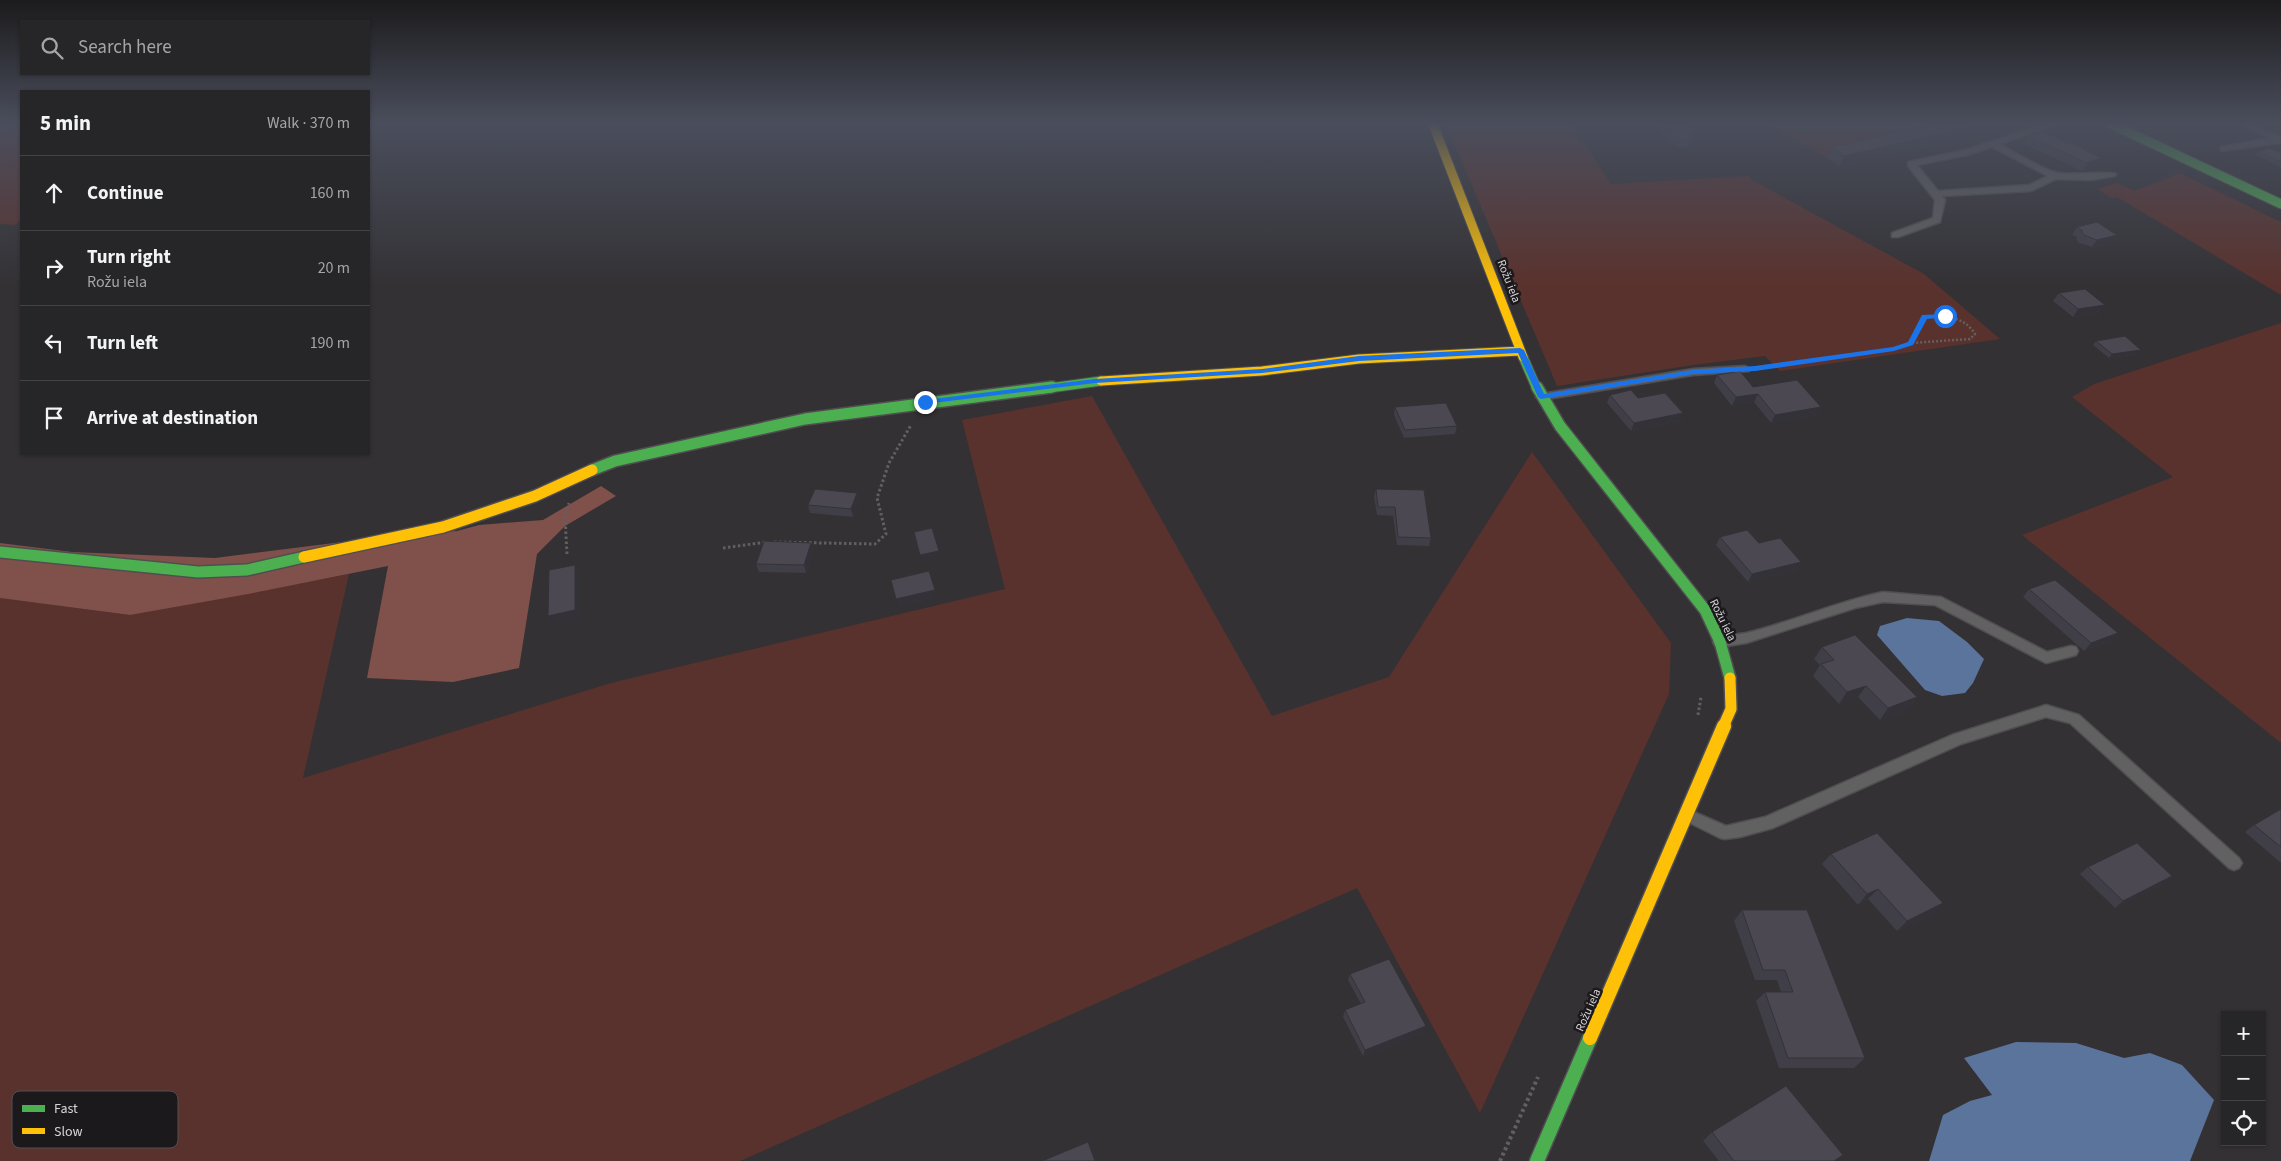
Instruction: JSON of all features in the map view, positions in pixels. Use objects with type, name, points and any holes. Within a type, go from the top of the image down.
[{"type":"street","name":"Rožu iela","points":[[1454,178],[1520,350],[1541,397],[1560,426],[1705,610],[1720,642],[1730,675],[1731,709],[1687,815],[1536,1161]]},
{"type":"street","points":[[2226,178],[2281,204]]},
{"type":"street","points":[[0,552],[198,572],[247,570],[444,527],[535,496],[575,476],[615,461],[679,445],[806,419],[1095,381],[1262,371],[1359,359],[1520,350]]},
{"type":"lane","points":[[1895,235],[1937,220],[1940,200],[1922,178]]},
{"type":"lane","points":[[1935,194],[2031,188],[2051,178]]},
{"type":"lane","points":[[1541,397],[1693,372],[1745,369]]},
{"type":"lane","points":[[1720,642],[1746,638],[1854,603],[1883,597],[1937,600],[2046,658],[2071,652]]},
{"type":"lane","points":[[1687,815],[1725,833],[1768,823],[1957,739],[2046,711],[2074,719],[2234,863]]},
{"type":"path","points":[[1745,369],[1894,349],[1911,343],[1970,340],[1975,334],[1972,328],[1962,320],[1945,316],[1924,317],[1911,343]]},
{"type":"path","points":[[723,548],[780,541],[875,544],[886,534],[877,498],[889,463],[925,402]]},
{"type":"path","points":[[567,554],[565,518],[575,476]]},
{"type":"path","points":[[1696,722],[1701,704],[1701,695]]},
{"type":"path","points":[[1500,1161],[1541,1071]]},
{"type":"shaded area","points":[[0,178],[20,178],[20,221],[15,225],[0,224]]},
{"type":"shaded area","points":[[1469,178],[1607,178],[1611,184],[1711,178],[1751,178],[1924,274],[2000,339],[1780,371],[1765,356],[1557,386]]},
{"type":"shaded area","points":[[2167,178],[2191,178],[2281,222],[2281,295],[2117,197],[2111,198],[2097,189],[2117,183],[2135,191]]},
{"type":"shaded area","points":[[2281,323],[2281,743],[2022,535],[2173,477],[2072,397],[2094,384]]},
{"type":"shaded area","points":[[1092,396],[1272,716],[1389,677],[1532,452],[1671,643],[1669,694],[1480,1113],[1357,888],[740,1161],[0,1161],[0,598],[130,615],[349,574],[303,778],[611,683],[1005,589],[962,420]]},
{"type":"shaded area","points":[[601,486],[616,496],[565,526],[537,554],[519,668],[453,682],[367,678],[388,566],[130,615],[0,598],[0,543],[72,552],[215,558],[390,536],[457,531],[479,525],[543,520]]},
{"type":"water","points":[[1907,618],[1939,621],[1967,642],[1984,659],[1973,683],[1965,693],[1942,696],[1925,690],[1877,635],[1880,626]]},
{"type":"water","points":[[2016,1042],[2076,1043],[2124,1058],[2150,1053],[2182,1065],[2214,1100],[2190,1161],[1929,1161],[1943,1115],[1970,1101],[1992,1095],[1964,1058]]},
{"type":"building","points":[[2097,222],[2117,235],[2097,240],[2084,235],[2081,231],[2083,231],[2077,227]]},
{"type":"building","points":[[2085,289],[2105,305],[2078,309],[2059,293]]},
{"type":"building","points":[[2125,336],[2141,350],[2112,354],[2096,341]]},
{"type":"building","points":[[1740,371],[1753,387],[1797,380],[1821,407],[1775,415],[1758,394],[1736,397],[1717,375]]},
{"type":"building","points":[[1631,390],[1638,398],[1665,393],[1683,413],[1634,423],[1610,395]]},
{"type":"building","points":[[1446,403],[1457,426],[1405,430],[1395,407]]},
{"type":"building","points":[[815,489],[857,493],[851,509],[808,505]]},
{"type":"building","points":[[1376,489],[1424,490],[1431,538],[1398,537],[1395,507],[1378,507]]},
{"type":"building","points":[[932,528],[939,551],[920,555],[914,532]]},
{"type":"building","points":[[1747,530],[1759,543],[1780,538],[1801,562],[1752,574],[1720,537]]},
{"type":"building","points":[[764,541],[811,543],[804,565],[756,564]]},
{"type":"building","points":[[575,565],[575,610],[548,616],[549,570]]},
{"type":"building","points":[[929,571],[935,590],[896,599],[891,580]]},
{"type":"building","points":[[2055,580],[2118,633],[2091,643],[2029,589]]},
{"type":"building","points":[[1855,635],[1917,697],[1888,708],[1866,686],[1847,692],[1821,664],[1834,660],[1822,647]]},
{"type":"building","points":[[2281,809],[2281,847],[2254,825]]},
{"type":"building","points":[[1877,833],[1943,903],[1907,921],[1878,889],[1867,894],[1831,854]]},
{"type":"building","points":[[2137,843],[2172,876],[2123,901],[2088,867]]},
{"type":"building","points":[[1742,910],[1807,910],[1865,1058],[1788,1058],[1765,992],[1793,992],[1785,970],[1763,970]]},
{"type":"building","points":[[1389,959],[1426,1026],[1365,1050],[1345,1010],[1365,1002],[1350,974]]},
{"type":"building","points":[[1786,1086],[1843,1155],[1834,1161],[1734,1161],[1712,1132]]},
{"type":"building","points":[[1088,1142],[1095,1161],[1042,1161]]},
{"type":"traffic: fast","points":[[2226,178],[2281,204]]},
{"type":"traffic: fast","points":[[1523,357],[1541,397],[1560,426],[1705,610],[1720,642],[1730,678]]},
{"type":"traffic: fast","points":[[592,470],[615,461],[805,419],[1101,381]]},
{"type":"traffic: fast","points":[[0,552],[198,572],[247,570],[304,557]]},
{"type":"traffic: fast","points":[[1537,1161],[1590,1038]]},
{"type":"traffic: slow","points":[[1454,178],[1523,357]]},
{"type":"traffic: slow","points":[[1101,381],[1262,371],[1359,359],[1520,351]]},
{"type":"traffic: slow","points":[[304,557],[443,527],[535,496],[592,470]]},
{"type":"traffic: slow","points":[[1590,1038],[1731,709],[1730,678]]},
{"type":"route","points":[[925,402],[1095,381],[1262,371],[1359,359],[1520,350],[1541,397],[1693,372],[1755,368],[1894,349],[1911,343],[1924,317],[1945,316]]}]
